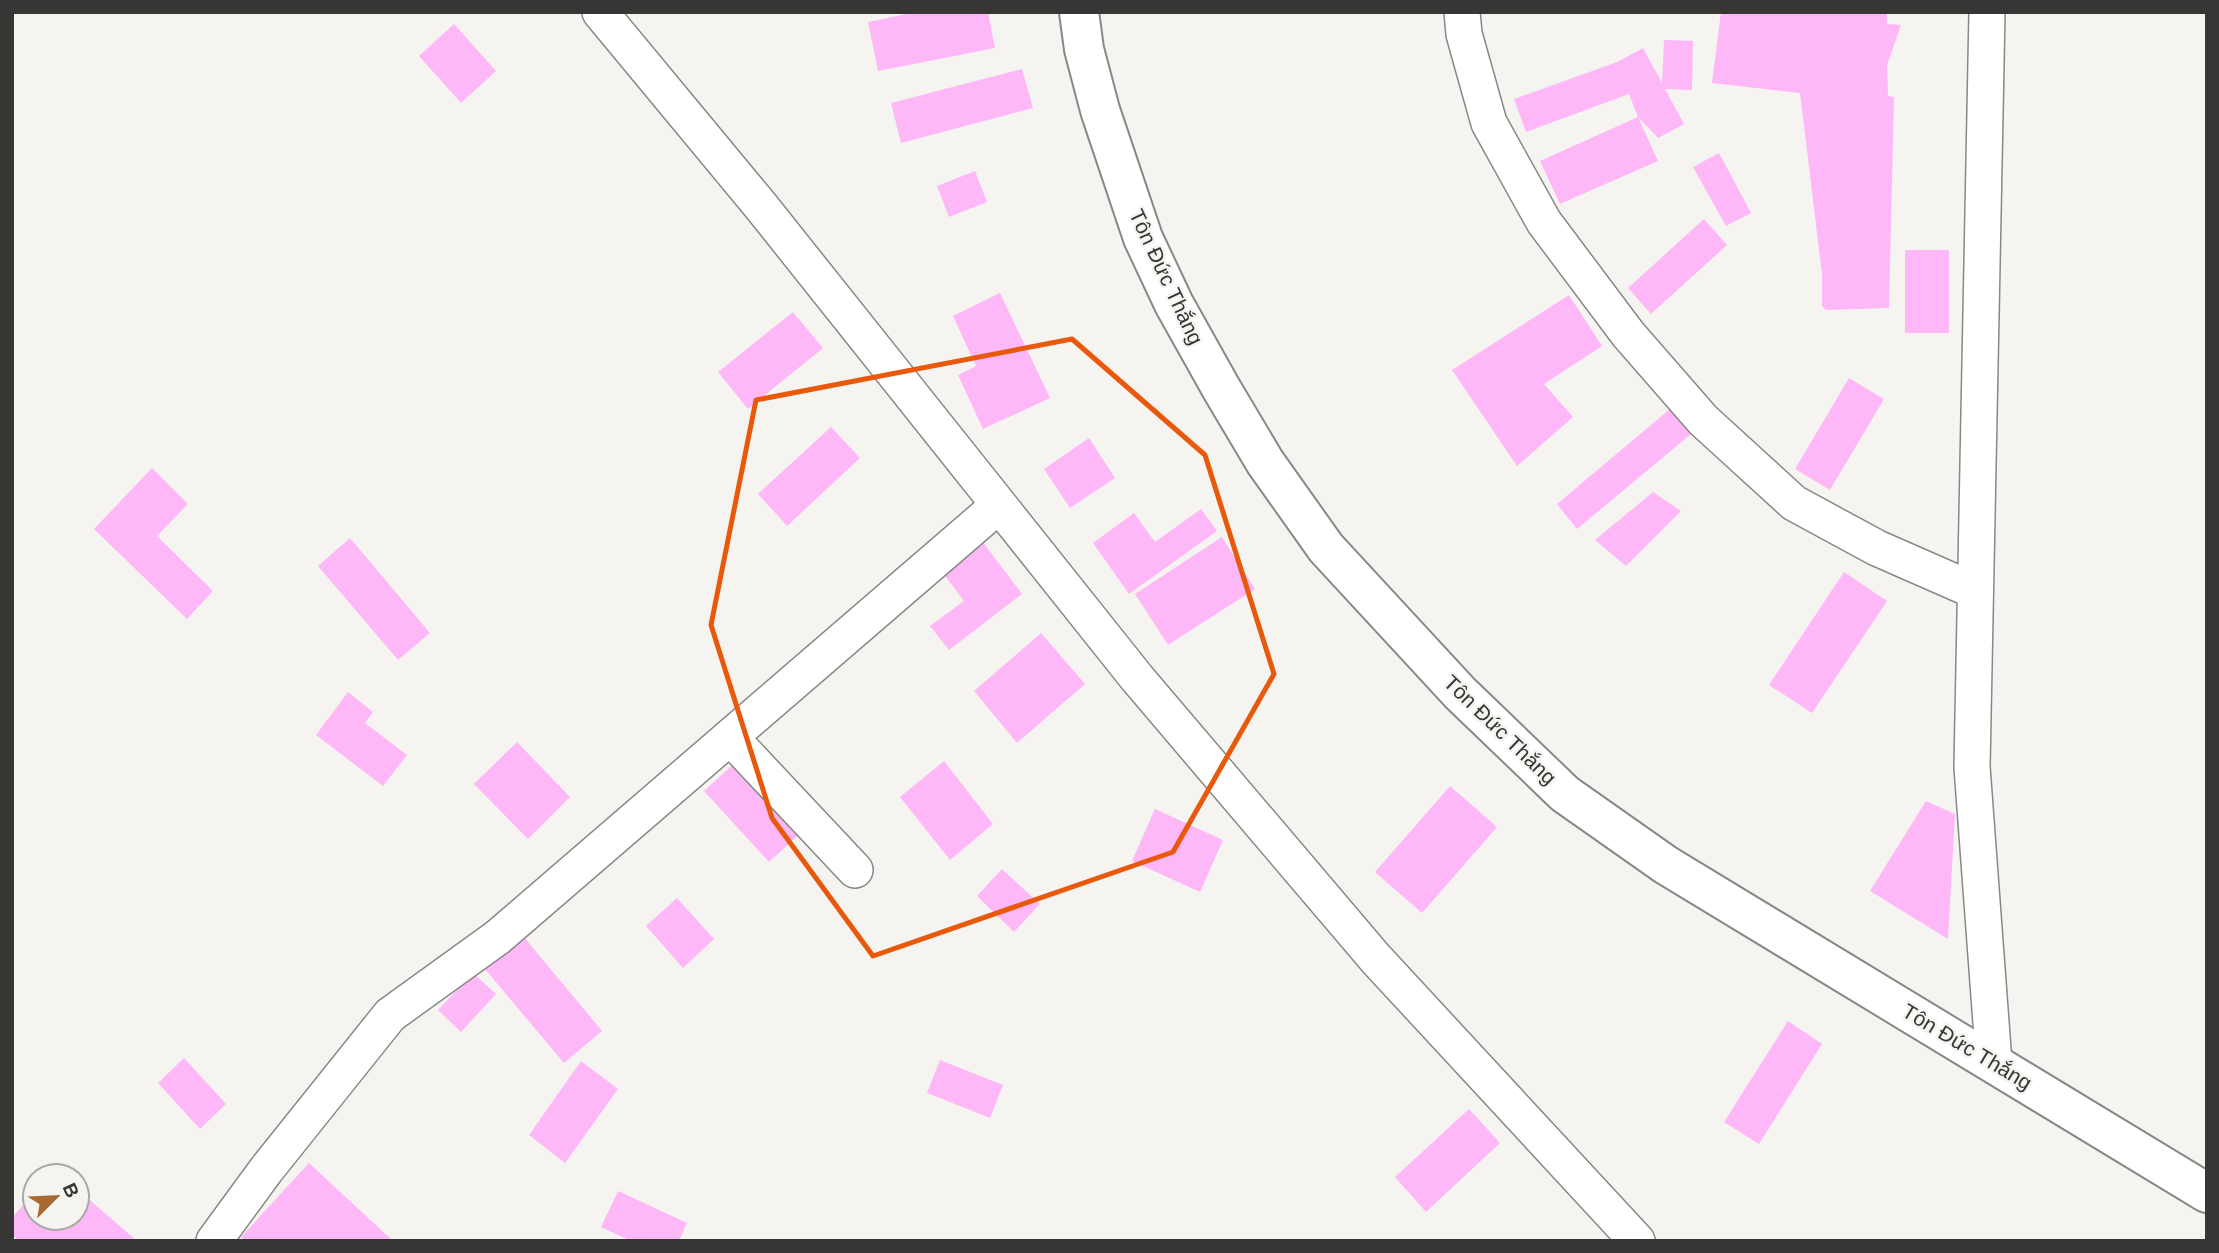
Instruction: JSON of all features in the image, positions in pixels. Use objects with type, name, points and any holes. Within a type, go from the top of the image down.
[{"type":"street","points":[[600,12],[1138,678],[1376,959],[1637,1241]]},
{"type":"street","name":"Tôn Đức Thắng","points":[[1079,12],[1084,49],[1100,110],[1148,249],[1174,304],[1265,463],[1326,548],[1460,693],[1566,794],[1666,865],[2207,1193]]},
{"type":"street","points":[[1462,12],[1464,34],[1489,123],[1544,222],[1629,334],[1703,420],[1794,503],[1877,548],[1975,590]]},
{"type":"street","points":[[1987,12],[1972,767],[1994,1063]]},
{"type":"street","points":[[214,1241],[266,1170],[390,1015],[498,937],[999,505]]},
{"type":"street","points":[[730,737],[855,870]]},
{"type":"highlighted area","points":[[1072,339],[1205,455],[1274,674],[1173,852],[873,956],[772,818],[711,625],[756,400]]},
{"type":"building","points":[[916,12],[988,12],[995,48],[878,71],[868,22]]},
{"type":"building","points":[[1721,12],[1887,12],[1887,24],[1901,25],[1887,65],[1888,96],[1894,97],[1889,308],[1826,310],[1822,306],[1822,274],[1800,93],[1712,83]]},
{"type":"building","points":[[454,24],[496,71],[461,103],[419,56]]},
{"type":"building","points":[[1664,40],[1693,41],[1692,90],[1665,89],[1684,124],[1658,138],[1638,117],[1629,94],[1526,132],[1514,99],[1617,62],[1643,48],[1662,83]]},
{"type":"building","points":[[1022,69],[1033,108],[901,143],[891,103]]},
{"type":"building","points":[[1638,117],[1658,161],[1560,204],[1540,161]]},
{"type":"building","points":[[1719,153],[1751,213],[1726,226],[1693,167]]},
{"type":"building","points":[[975,171],[987,202],[949,217],[937,186]]},
{"type":"building","points":[[1704,219],[1727,245],[1651,314],[1628,288]]},
{"type":"building","points":[[1905,250],[1949,250],[1949,333],[1905,333]]},
{"type":"building","points":[[1000,293],[1050,398],[983,429],[958,375],[976,366],[953,316]]},
{"type":"building","points":[[1569,295],[1602,346],[1544,384],[1573,417],[1517,466],[1452,370]]},
{"type":"building","points":[[793,312],[823,348],[748,409],[718,372]]},
{"type":"building","points":[[1849,378],[1884,399],[1830,490],[1795,469]]},
{"type":"building","points":[[1670,409],[1691,434],[1577,529],[1557,504]]},
{"type":"building","points":[[831,427],[860,458],[787,526],[758,494]]},
{"type":"building","points":[[1089,438],[1115,478],[1070,508],[1044,469]]},
{"type":"building","points":[[152,468],[188,504],[157,536],[213,591],[187,619],[94,529]]},
{"type":"building","points":[[1653,492],[1681,511],[1626,566],[1595,540]]},
{"type":"building","points":[[1201,509],[1217,531],[1129,594],[1093,543],[1134,513],[1155,542]]},
{"type":"building","points":[[1222,537],[1255,589],[1168,645],[1135,594]]},
{"type":"building","points":[[350,538],[430,633],[398,660],[318,566]]},
{"type":"building","points":[[982,541],[1022,594],[949,650],[930,626],[964,601],[942,572]]},
{"type":"building","points":[[1844,572],[1887,601],[1812,713],[1769,685]]},
{"type":"building","points":[[1041,633],[1085,684],[1017,743],[974,691]]},
{"type":"building","points":[[348,692],[373,712],[365,723],[407,755],[383,786],[316,735]]},
{"type":"building","points":[[517,742],[570,797],[528,839],[474,784]]},
{"type":"building","points":[[740,758],[805,829],[769,862],[704,791]]},
{"type":"building","points":[[944,761],[993,824],[950,860],[900,797]]},
{"type":"building","points":[[1450,786],[1497,827],[1422,913],[1375,872]]},
{"type":"building","points":[[1926,801],[1955,814],[1948,939],[1870,891]]},
{"type":"building","points":[[1155,809],[1223,840],[1200,892],[1132,861]]},
{"type":"building","points":[[1002,869],[1040,904],[1014,932],[977,896]]},
{"type":"building","points":[[677,898],[714,939],[683,968],[646,926]]},
{"type":"building","points":[[518,930],[602,1031],[564,1063],[479,962]]},
{"type":"building","points":[[473,973],[496,994],[461,1032],[438,1010]]},
{"type":"building","points":[[1788,1021],[1822,1044],[1759,1144],[1724,1122]]},
{"type":"building","points":[[184,1058],[226,1104],[200,1129],[158,1083]]},
{"type":"building","points":[[940,1060],[1003,1085],[990,1118],[927,1093]]},
{"type":"building","points":[[581,1061],[618,1089],[565,1163],[529,1135]]},
{"type":"building","points":[[1469,1109],[1500,1143],[1426,1212],[1395,1177]]},
{"type":"building","points":[[309,1163],[393,1241],[245,1241],[241,1237]]},
{"type":"building","points":[[618,1191],[687,1223],[679,1241],[631,1241],[601,1227]]},
{"type":"building","points":[[91,1201],[137,1241],[19,1241],[12,1235],[12,1218],[21,1207],[21,1232],[91,1232]]}]
